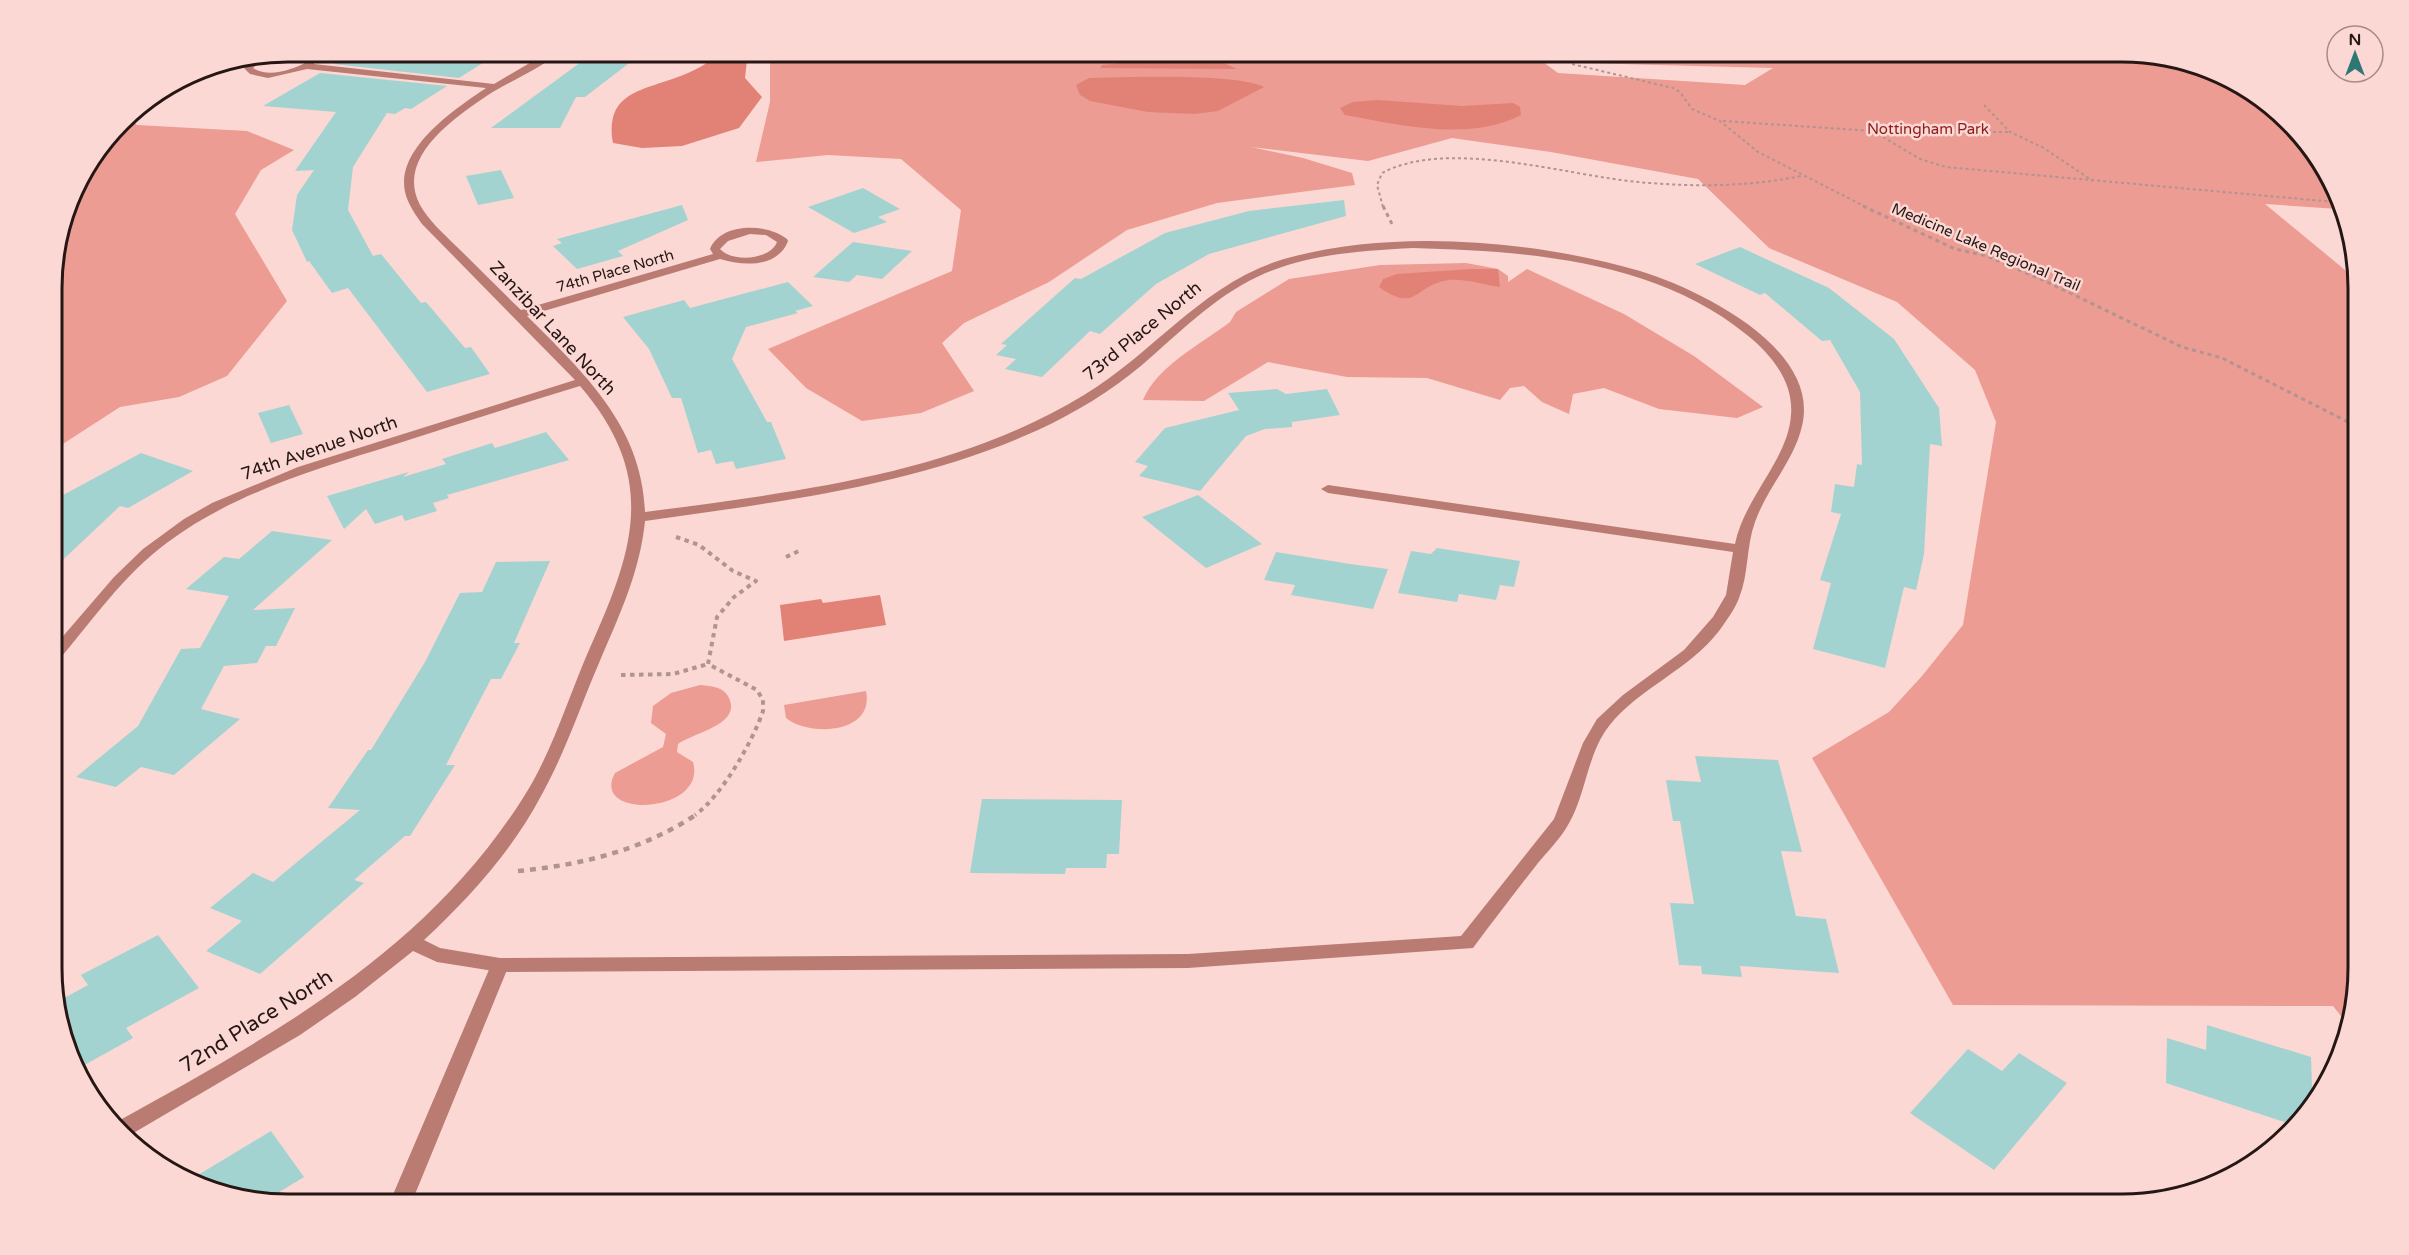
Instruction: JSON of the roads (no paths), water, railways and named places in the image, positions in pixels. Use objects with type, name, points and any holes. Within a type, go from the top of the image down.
[{"type":"street","points":[[253,64],[248,68],[255,73],[276,74],[306,66],[311,62]]},
{"type":"street","name":"Zanzibar Lane North","points":[[411,942],[472,880],[508,835],[532,798],[618,602],[639,537],[641,517],[633,466],[612,421],[582,381],[426,222],[414,204],[409,186],[410,169],[420,148],[433,133],[452,116],[538,62]]},
{"type":"street","points":[[306,66],[498,87]]},
{"type":"street","name":"74th Place North","points":[[518,315],[720,255],[738,260],[762,258],[778,251],[783,241],[770,232],[742,232],[722,239],[717,244],[715,249],[720,255]]},
{"type":"street","name":"73rd Place North","points":[[411,942],[437,955],[500,965],[1188,961],[1466,943],[1561,822],[1601,724],[1710,633],[1732,599],[1740,549],[1747,523],[1763,487],[1787,449],[1795,431],[1798,412],[1795,394],[1781,363],[1747,328],[1698,298],[1640,274],[1539,254],[1403,246],[1356,249],[1289,261],[1230,284],[1205,301],[1090,397],[1031,427],[951,460],[838,488],[641,517]]},
{"type":"street","name":"74th Avenue North","points":[[62,648],[138,562],[162,541],[220,504],[267,482],[314,465],[582,381]]},
{"type":"street","points":[[1328,489],[1740,549]]},
{"type":"street","name":"72nd Place North","points":[[127,1126],[307,1020],[411,942]]},
{"type":"street","points":[[404,1194],[500,965]]},
{"type":"park label","name":"Nottingham Park","points":[[1928,129]]}]
